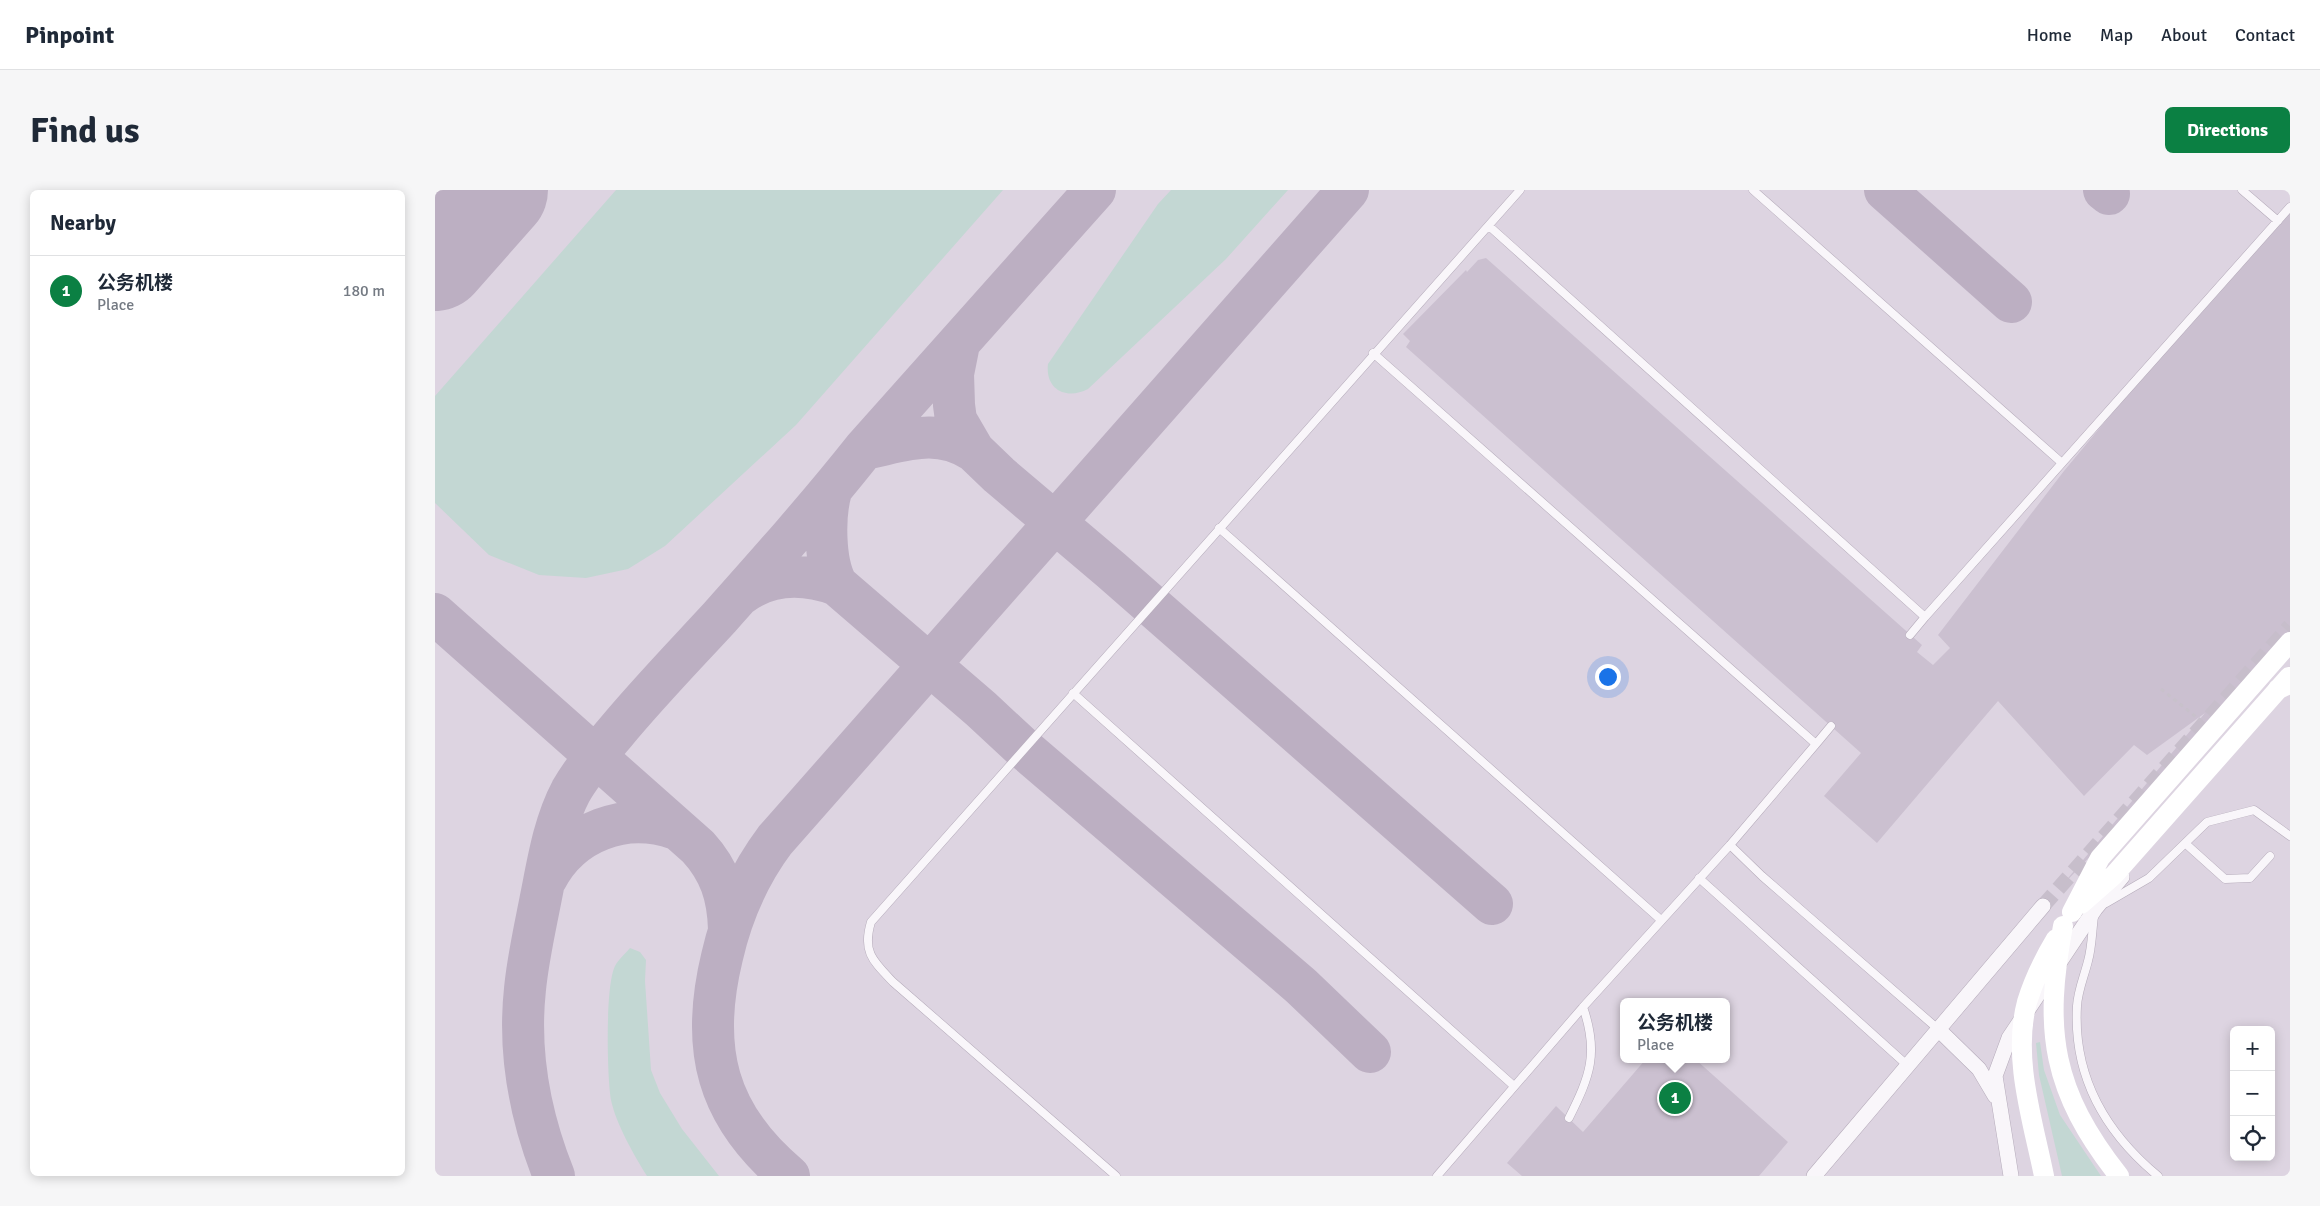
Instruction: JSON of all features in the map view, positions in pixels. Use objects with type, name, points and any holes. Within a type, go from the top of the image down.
[{"type":"main road","points":[[2045,1176],[2025,1080],[2023,1056],[2023,1029],[2027,1003],[2033,983],[2100,858],[2290,642]]},
{"type":"main road","points":[[2119,1176],[2085,1130],[2062,1079],[2055,1049],[2053,1023],[2055,982],[2067,919],[2114,875],[2287,683]]},
{"type":"street","points":[[2011,1176],[1995,1076],[2009,1038],[2095,909],[2287,683]]},
{"type":"street","points":[[1814,1176],[2043,906]]},
{"type":"street","points":[[1939,1029],[1979,1069],[1993,1091],[1999,1110]]},
{"type":"lane","points":[[1116,1176],[893,982],[876,964],[869,953],[867,943],[871,922],[1373,353],[1520,190]]},
{"type":"lane","points":[[1753,190],[2062,463]]},
{"type":"lane","points":[[2242,190],[2278,221]]},
{"type":"lane","points":[[1910,635],[2290,207]]},
{"type":"lane","points":[[1489,226],[1925,617]]},
{"type":"lane","points":[[1373,353],[1816,744]]},
{"type":"lane","points":[[1219,528],[1661,920]]},
{"type":"lane","points":[[1073,692],[1514,1086]]},
{"type":"lane","points":[[1437,1176],[1583,1007],[1730,845],[1831,726]]},
{"type":"lane","points":[[2159,1176],[2123,1140],[2105,1118],[2089,1090],[2081,1062],[2077,1006],[2088,960],[2095,909],[2149,878],[2207,822],[2254,810],[2290,836]]},
{"type":"lane","points":[[2185,844],[2225,879],[2250,878],[2270,856]]},
{"type":"lane","points":[[1730,845],[1762,876],[1939,1029]]},
{"type":"lane","points":[[1699,878],[1907,1065]]},
{"type":"lane","points":[[1569,1118],[1590,1071],[1592,1048],[1589,1024],[1583,1007]]},
{"type":"path","points":[[2161,689],[2212,730]]},
{"type":"shaded area","points":[[435,190],[2290,190],[2290,1176],[435,1176]]},
{"type":"shaded area","points":[[616,190],[1003,190],[796,425],[665,546],[628,569],[586,578],[539,575],[489,555],[435,503],[435,396]]},
{"type":"shaded area","points":[[1171,190],[1288,190],[1226,259],[1088,389],[1072,393],[1065,393],[1059,390],[1050,380],[1048,364],[1158,204]]},
{"type":"shaded area","points":[[630,948],[640,952],[646,960],[645,981],[651,1070],[660,1093],[682,1129],[719,1176],[647,1176],[631,1149],[613,1109],[609,1072],[608,1011],[610,992],[615,966]]},
{"type":"shaded area","points":[[2040,1042],[2044,1070],[2060,1115],[2101,1176],[2062,1176],[2039,1075],[2036,1043]]},
{"type":"building","points":[[2290,213],[2290,646],[2059,889],[2205,713],[2147,755],[2134,745],[2084,796],[1998,701],[1877,843],[1824,796],[1861,753],[1406,347],[1410,341],[1403,334],[1466,270],[1467,272],[1478,260],[1486,258],[1922,645],[1917,652],[1933,665],[1950,648],[1938,635],[2064,471],[2176,336]]},
{"type":"building","points":[[1643,1063],[1699,1063],[1788,1142],[1759,1176],[1522,1176],[1507,1163],[1556,1106],[1583,1132]]},
{"type":"taxiway","points":[[554,1176],[532,1108],[525,1061],[523,1013],[530,954],[549,857],[560,816],[571,791],[591,761],[640,703],[757,576],[864,449],[1095,190]]},
{"type":"taxiway","points":[[789,1176],[764,1153],[745,1129],[730,1104],[720,1078],[714,1050],[713,1021],[722,957],[736,910],[749,881],[775,840],[1348,190]]},
{"type":"taxiway","points":[[1885,190],[2011,302]]},
{"type":"taxiway","points":[[2104,190],[2109,194]]},
{"type":"taxiway","points":[[959,344],[953,374],[956,420],[974,451],[999,475],[1111,570],[1492,904]]},
{"type":"taxiway","points":[[864,449],[907,440],[933,438],[946,439],[974,451]]},
{"type":"taxiway","points":[[831,491],[826,526],[830,564],[837,585],[981,709],[1023,748],[1301,986],[1370,1052]]},
{"type":"taxiway","points":[[740,595],[763,582],[787,577],[812,578],[837,585]]},
{"type":"taxiway","points":[[435,614],[698,847],[712,865],[725,895],[729,929]]},
{"type":"taxiway","points":[[546,879],[557,862],[570,848],[585,837],[601,829],[619,824],[638,822],[676,829]]},
{"type":"runway","points":[[435,258],[495,190]]},
{"type":"tunnel","points":[[2043,906],[2290,626]]},
{"type":"place","name":"公务机楼","points":[[1675,1098]]}]
